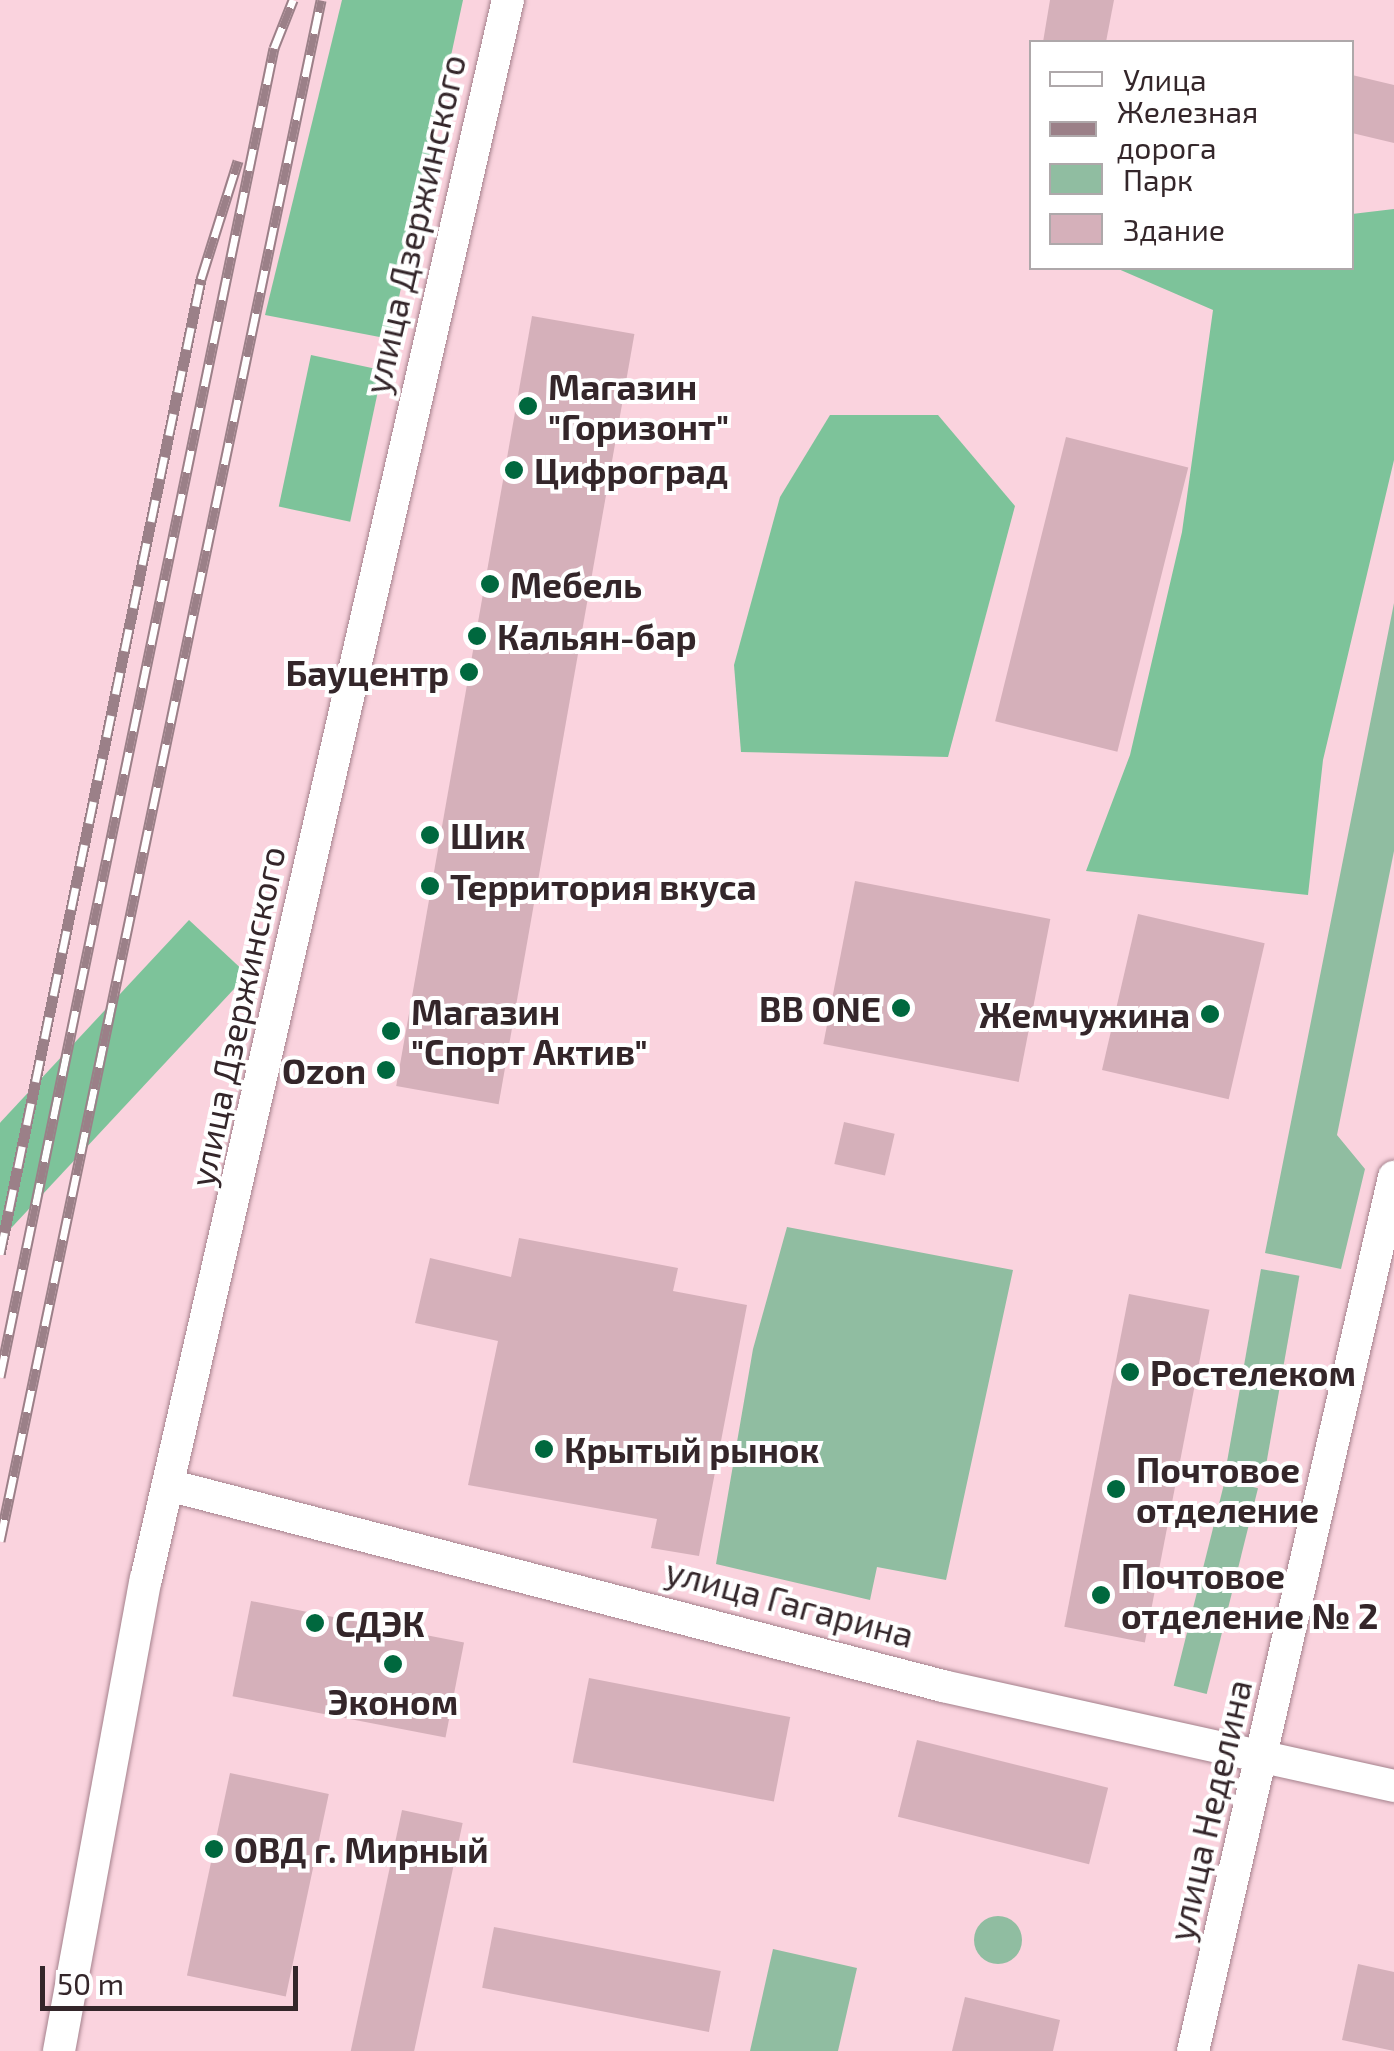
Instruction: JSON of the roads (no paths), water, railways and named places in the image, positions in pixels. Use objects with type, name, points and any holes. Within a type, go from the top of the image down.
[{"type":"street","name":"улица Дзержинского","points":[[59,2051],[168,1485],[223,1272],[418,361],[508,0]]},
{"type":"street","name":"улица Неделина","points":[[1193,2051],[1394,1177]]},
{"type":"street","name":"улица Гагарина","points":[[168,1485],[943,1686],[1394,1786]]},
{"type":"railway","points":[[0,1377],[274,48],[293,0]]},
{"type":"railway","points":[[0,1541],[321,0]]},
{"type":"railway","points":[[0,1254],[201,279],[238,161]]},
{"type":"place","name":"Магазин \"Горизонт\"","points":[[528,406]]},
{"type":"place","name":"Цифроград","points":[[514,470]]},
{"type":"place","name":"Мебель","points":[[490,584]]},
{"type":"place","name":"Кальян-бар","points":[[477,636]]},
{"type":"place","name":"Бауцентр","points":[[469,672]]},
{"type":"place","name":"Шик","points":[[430,835]]},
{"type":"place","name":"Территория вкуса","points":[[430,886]]},
{"type":"place","name":"BB ONE","points":[[901,1008]]},
{"type":"place","name":"Жемчужина","points":[[1210,1014]]},
{"type":"place","name":"Магазин \"Спорт Актив\"","points":[[391,1031]]},
{"type":"place","name":"Ozon","points":[[386,1070]]},
{"type":"place","name":"Ростелеком","points":[[1130,1372]]},
{"type":"place","name":"Крытый рынок","points":[[544,1449]]},
{"type":"place","name":"Почтовое отделение","points":[[1116,1489]]},
{"type":"place","name":"Почтовое отделение № 2","points":[[1101,1595]]},
{"type":"place","name":"СДЭК","points":[[315,1623]]},
{"type":"place","name":"Эконом","points":[[393,1664]]},
{"type":"place","name":"ОВД г. Мирный","points":[[214,1849]]}]
